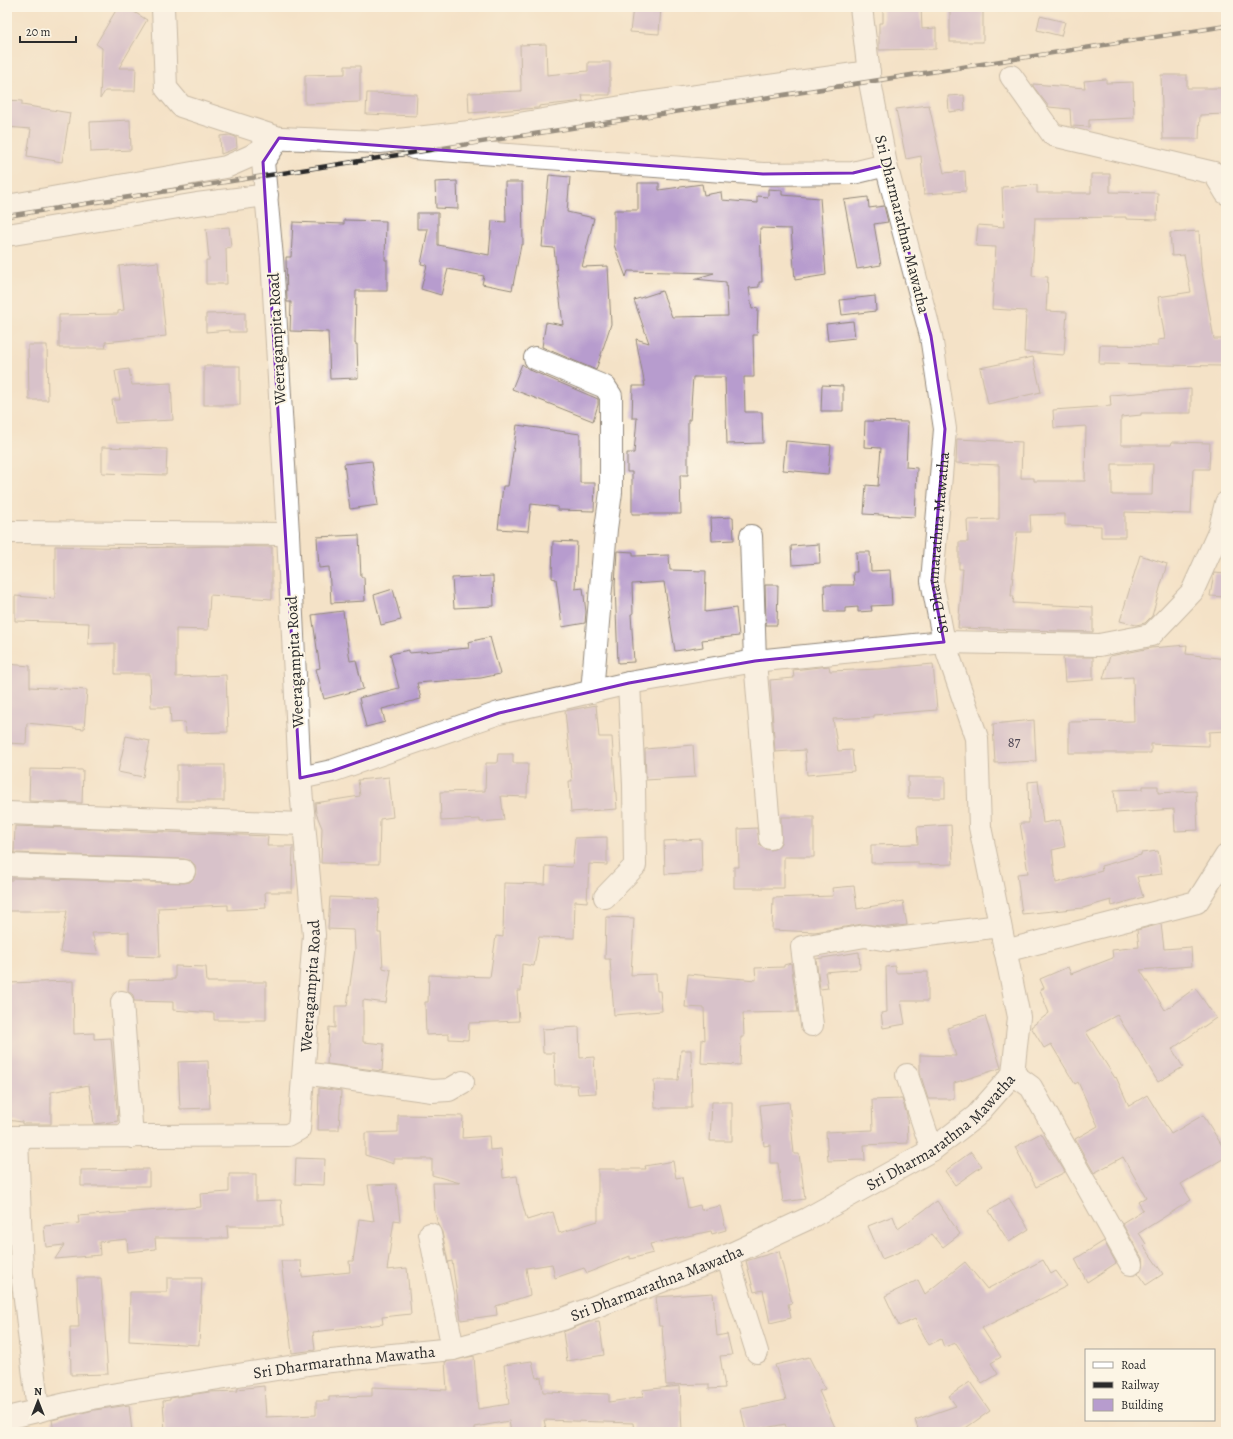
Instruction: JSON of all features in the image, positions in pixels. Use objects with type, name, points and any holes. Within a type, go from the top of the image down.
[{"type":"street","points":[[163,7],[166,88],[173,97],[181,106],[279,138],[763,174],[853,172],[886,165]]},
{"type":"street","name":"Sri Dharmarathna Mawatha","points":[[7,1418],[92,1398],[321,1362],[453,1349],[563,1319],[726,1256],[807,1219],[932,1150],[976,1116],[1013,1074],[1019,1017],[980,827],[977,738],[944,642],[932,581],[946,429],[930,336],[886,165],[869,72],[861,7]]},
{"type":"street","points":[[7,206],[226,167],[251,156],[279,138],[380,142],[470,132],[640,104],[869,72]]},
{"type":"street","points":[[1011,76],[1053,135],[1214,172],[1226,193]]},
{"type":"street","name":"Weeragampita Road","points":[[132,1137],[288,1135],[299,1130],[314,935],[300,778],[288,534],[264,162],[279,138]]},
{"type":"street","points":[[7,235],[197,204],[267,195]]},
{"type":"street","points":[[535,358],[605,387],[611,396],[612,492],[606,529],[592,692]]},
{"type":"street","points":[[300,778],[332,771],[499,713],[629,684],[756,661],[944,642],[1099,645],[1151,635],[1192,592],[1219,532],[1226,503]]},
{"type":"street","points":[[7,532],[288,534]]},
{"type":"street","points":[[751,536],[756,661],[770,838]]},
{"type":"street","points":[[605,898],[635,866],[634,785],[629,684]]},
{"type":"street","points":[[7,813],[303,824]]},
{"type":"street","points":[[1005,951],[1197,902],[1225,858]]},
{"type":"street","points":[[7,865],[184,871]]},
{"type":"street","points":[[812,1025],[802,948],[865,936],[888,940],[1000,926]]},
{"type":"street","points":[[38,1411],[14,1273],[12,1138],[132,1137],[122,1002]]},
{"type":"street","points":[[304,1073],[432,1091],[449,1090],[463,1082]]},
{"type":"street","points":[[1013,1074],[1031,1087],[1131,1264]]},
{"type":"street","points":[[907,1075],[932,1150]]},
{"type":"street","points":[[430,1234],[453,1349]]},
{"type":"street","points":[[726,1256],[757,1352]]},
{"type":"highlighted area","points":[[279,138],[763,174],[853,173],[886,165],[931,336],[945,429],[932,581],[944,642],[755,661],[629,683],[499,713],[332,771],[300,778],[263,162]]},
{"type":"building","points":[[118,7],[126,7],[147,20],[119,68],[136,68],[135,91],[105,91],[100,99],[102,48],[96,44]]},
{"type":"building","points":[[633,7],[661,7],[659,34],[630,32]]},
{"type":"building","points":[[883,7],[921,7],[922,29],[936,28],[936,49],[879,50],[879,23],[883,23]]},
{"type":"building","points":[[950,11],[983,11],[983,42],[950,42]]},
{"type":"building","points":[[1040,16],[1065,22],[1061,36],[1037,30]]},
{"type":"building","points":[[546,44],[547,75],[588,71],[588,62],[610,62],[610,95],[582,95],[583,101],[539,106],[539,108],[469,113],[468,93],[521,91],[520,45]]},
{"type":"building","points":[[345,66],[360,66],[360,102],[305,104],[305,75],[345,74]]},
{"type":"building","points":[[1161,75],[1187,75],[1187,88],[1226,88],[1226,114],[1200,115],[1199,139],[1163,139]]},
{"type":"building","points":[[1106,79],[1106,83],[1133,82],[1134,118],[1089,120],[1089,127],[1071,126],[1070,109],[1049,107],[1033,86],[1033,84],[1085,88],[1084,81]]},
{"type":"building","points":[[367,93],[417,94],[416,116],[366,114]]},
{"type":"building","points":[[964,95],[965,110],[949,112],[948,96]]},
{"type":"building","points":[[7,100],[22,101],[22,105],[70,113],[62,162],[27,156],[31,129],[7,127]]},
{"type":"building","points":[[929,105],[944,173],[965,171],[966,191],[924,194],[921,156],[906,159],[896,109]]},
{"type":"building","points":[[130,120],[131,150],[91,152],[90,122]]},
{"type":"building","points":[[230,135],[236,137],[237,148],[221,154],[220,136]]},
{"type":"building","points":[[1091,174],[1110,174],[1110,192],[1158,193],[1157,220],[1126,219],[1126,217],[1035,218],[1032,276],[1048,277],[1046,311],[1067,312],[1064,355],[1024,352],[1026,311],[992,309],[996,247],[976,246],[978,225],[1004,227],[1002,187],[1037,185],[1037,193],[1091,193]]},
{"type":"building","points":[[549,175],[570,177],[567,212],[594,218],[582,267],[608,266],[611,324],[596,370],[542,347],[546,322],[563,325],[554,248],[542,247]]},
{"type":"building","points":[[457,181],[458,209],[436,208],[435,182]]},
{"type":"building","points":[[505,182],[522,182],[523,245],[521,245],[512,290],[482,284],[484,276],[448,269],[441,295],[421,289],[427,265],[421,264],[428,229],[417,229],[417,213],[438,213],[438,245],[489,255],[492,221],[506,222]]},
{"type":"building","points":[[638,183],[659,183],[659,190],[702,184],[704,195],[721,192],[722,200],[757,203],[757,196],[768,197],[768,189],[782,190],[782,195],[820,198],[826,275],[795,280],[791,229],[760,228],[762,282],[759,282],[759,287],[749,288],[752,309],[758,308],[757,335],[753,335],[754,377],[744,377],[745,412],[762,412],[763,443],[727,444],[725,377],[693,377],[690,420],[688,420],[688,475],[680,475],[681,514],[632,514],[632,472],[627,472],[627,453],[634,453],[637,418],[632,418],[633,386],[645,386],[636,339],[649,343],[634,300],[662,291],[672,317],[728,316],[726,282],[694,279],[714,273],[628,271],[626,277],[614,245],[614,210],[638,210]]},
{"type":"building","points":[[868,197],[869,208],[884,206],[888,222],[874,224],[881,265],[857,269],[844,200]]},
{"type":"building","points":[[344,220],[386,221],[385,260],[387,260],[387,291],[356,291],[355,344],[357,344],[358,378],[330,379],[328,332],[290,331],[291,302],[287,302],[286,257],[291,257],[293,222],[344,224]]},
{"type":"building","points":[[229,227],[231,247],[226,248],[227,284],[206,284],[206,260],[209,260],[206,229]]},
{"type":"building","points":[[1199,231],[1201,266],[1214,339],[1223,339],[1223,366],[1099,364],[1100,345],[1158,346],[1158,340],[1165,339],[1158,297],[1191,292],[1184,255],[1172,256],[1170,233]]},
{"type":"building","points":[[158,262],[166,336],[105,342],[106,348],[59,348],[59,315],[118,314],[118,311],[124,310],[119,266]]},
{"type":"building","points":[[875,296],[876,311],[842,315],[840,300]]},
{"type":"building","points":[[245,313],[245,332],[229,332],[229,330],[206,332],[206,314]]},
{"type":"building","points":[[853,321],[855,338],[828,341],[826,324]]},
{"type":"building","points":[[28,345],[47,345],[48,400],[29,400]]},
{"type":"building","points":[[1033,357],[1041,392],[988,404],[980,368]]},
{"type":"building","points":[[522,364],[530,370],[598,399],[598,405],[593,421],[512,389]]},
{"type":"building","points":[[204,366],[240,366],[240,405],[204,405]]},
{"type":"building","points":[[129,369],[132,385],[171,383],[173,420],[115,423],[112,400],[120,400],[115,371]]},
{"type":"building","points":[[822,385],[843,386],[843,411],[821,411]]},
{"type":"building","points":[[1191,389],[1191,413],[1141,413],[1141,415],[1121,417],[1121,445],[1171,445],[1172,442],[1210,443],[1209,469],[1193,469],[1191,514],[1125,512],[1125,537],[1101,537],[1101,526],[1065,525],[1065,514],[1030,515],[1031,532],[1017,532],[1011,596],[1014,596],[1013,603],[1093,607],[1093,632],[958,628],[963,569],[959,569],[959,542],[968,542],[967,520],[999,519],[999,465],[956,463],[957,439],[1022,442],[1021,478],[1034,478],[1034,481],[1085,481],[1086,426],[1054,428],[1053,410],[1111,406],[1110,395]],"holes":[[[1112,464],[1153,464],[1152,495],[1112,495]]]},
{"type":"building","points":[[865,421],[908,422],[906,467],[917,468],[915,517],[864,514],[866,485],[878,486],[881,448],[864,447]]},
{"type":"building","points":[[517,425],[580,434],[580,483],[595,483],[594,511],[558,510],[558,507],[531,504],[528,531],[498,529],[503,486],[508,486]]},
{"type":"building","points":[[786,441],[831,445],[828,474],[783,470]]},
{"type":"building","points":[[102,447],[167,449],[166,475],[102,473]]},
{"type":"building","points":[[372,461],[378,505],[350,509],[344,464]]},
{"type":"building","points":[[733,517],[734,540],[712,541],[711,518]]},
{"type":"building","points":[[359,535],[361,577],[364,577],[365,601],[331,603],[329,567],[319,568],[317,537]]},
{"type":"building","points":[[553,541],[577,542],[575,589],[583,588],[586,612],[585,623],[562,627],[556,579],[552,578]]},
{"type":"building","points":[[819,544],[820,563],[792,565],[791,546]]},
{"type":"building","points":[[55,546],[137,548],[218,546],[272,547],[272,599],[210,595],[208,630],[176,629],[176,677],[226,675],[228,732],[186,733],[185,722],[171,723],[170,707],[151,707],[150,674],[115,674],[115,643],[88,644],[89,623],[15,621],[15,596],[55,599]]},
{"type":"building","points":[[617,551],[633,552],[633,556],[669,555],[670,570],[706,571],[705,612],[736,608],[739,636],[702,640],[703,647],[675,651],[664,582],[632,584],[633,614],[631,614],[634,662],[618,663],[615,585]]},
{"type":"building","points":[[856,552],[870,552],[871,571],[890,570],[892,605],[871,606],[872,611],[858,612],[858,607],[845,608],[845,612],[825,612],[824,585],[854,585],[853,572],[857,572]]},
{"type":"building","points":[[1140,555],[1167,564],[1152,616],[1145,623],[1136,625],[1120,621]]},
{"type":"building","points":[[1214,573],[1226,574],[1226,597],[1210,596]]},
{"type":"building","points":[[493,576],[494,606],[454,608],[452,578]]},
{"type":"building","points":[[765,585],[778,585],[777,625],[766,625]]},
{"type":"building","points":[[393,589],[401,620],[381,625],[374,595]]},
{"type":"building","points":[[343,611],[350,661],[356,660],[363,689],[324,699],[316,669],[320,668],[312,615]]},
{"type":"building","points":[[490,637],[500,674],[481,678],[417,683],[421,699],[382,709],[385,722],[366,727],[359,698],[399,688],[390,654],[409,650],[409,653],[469,648],[468,642]]},
{"type":"building","points":[[1187,645],[1186,654],[1226,659],[1226,731],[1209,732],[1209,746],[1151,744],[1151,753],[1069,753],[1069,722],[1134,721],[1133,677],[1103,679],[1110,656],[1151,648]]},
{"type":"building","points":[[1063,657],[1093,657],[1093,680],[1065,682]]},
{"type":"building","points":[[7,664],[30,666],[30,687],[87,690],[84,729],[27,723],[26,744],[7,743]]},
{"type":"building","points":[[933,664],[937,710],[874,715],[874,717],[833,719],[838,751],[852,750],[854,771],[807,775],[805,750],[775,752],[770,680],[794,678],[793,670],[829,666],[830,671],[880,669]]},
{"type":"building","points":[[596,705],[599,737],[612,737],[617,809],[571,812],[569,781],[572,781],[565,711]]},
{"type":"building","points":[[1034,720],[1036,761],[995,763],[993,724]]},
{"type":"building","points":[[126,736],[150,741],[143,777],[118,772]]},
{"type":"building","points":[[693,745],[695,777],[646,780],[645,749]]},
{"type":"building","points":[[498,754],[513,754],[513,763],[528,763],[527,797],[501,796],[504,820],[480,822],[480,819],[441,821],[440,792],[485,791],[486,763],[497,763]]},
{"type":"building","points":[[177,765],[224,765],[224,801],[177,801]]},
{"type":"building","points":[[30,769],[83,770],[82,803],[29,801]]},
{"type":"building","points":[[389,777],[393,817],[380,819],[379,864],[321,863],[322,828],[316,813],[315,803],[360,796],[358,780]]},
{"type":"building","points":[[908,777],[945,777],[945,798],[908,798]]},
{"type":"building","points":[[1038,781],[1043,823],[1060,820],[1065,847],[1052,850],[1056,883],[1102,871],[1101,866],[1141,855],[1141,853],[1158,851],[1162,874],[1137,877],[1143,897],[1112,906],[1111,900],[1083,908],[1022,914],[1017,874],[1028,873],[1020,823],[1029,823],[1028,782]]},
{"type":"building","points":[[1143,786],[1158,786],[1158,793],[1196,791],[1198,830],[1175,831],[1174,809],[1116,813],[1114,790],[1143,789]]},
{"type":"building","points":[[781,817],[814,817],[814,857],[784,857],[784,888],[734,888],[734,867],[739,867],[738,829],[757,828],[760,845],[765,849],[771,850],[777,848],[781,843]]},
{"type":"building","points":[[951,825],[953,864],[918,865],[918,862],[871,863],[871,845],[918,844],[917,827]]},
{"type":"building","points":[[15,826],[268,836],[267,846],[293,846],[292,892],[265,892],[266,908],[228,910],[228,905],[158,908],[160,957],[129,956],[129,932],[92,933],[98,954],[60,952],[67,911],[7,911],[7,880],[12,880],[12,878],[184,883],[190,882],[194,878],[196,872],[195,865],[191,861],[184,859],[14,853]]},
{"type":"building","points":[[607,837],[607,865],[589,864],[587,902],[575,901],[574,938],[539,937],[534,966],[522,964],[521,991],[517,991],[519,1021],[469,1023],[468,1040],[449,1039],[449,1034],[426,1035],[425,1002],[428,1002],[429,975],[490,977],[496,936],[503,937],[504,883],[545,884],[546,866],[572,867],[575,838]]},
{"type":"building","points":[[701,839],[702,872],[665,874],[664,841]]},
{"type":"building","points":[[854,886],[857,909],[903,901],[907,925],[888,927],[863,924],[815,932],[772,930],[773,898],[833,896],[832,888]]},
{"type":"building","points":[[330,897],[379,899],[378,933],[381,933],[383,968],[391,970],[386,1003],[363,1000],[363,1042],[384,1044],[382,1071],[327,1064],[329,1027],[335,1028],[335,1006],[347,1006],[355,949],[354,930],[328,929]]},
{"type":"building","points":[[606,917],[634,918],[631,975],[656,974],[657,991],[660,991],[662,1011],[614,1015],[610,959],[605,959]]},
{"type":"building","points":[[1161,924],[1164,949],[1191,947],[1192,966],[1140,970],[1165,1010],[1195,988],[1216,1018],[1172,1049],[1183,1067],[1158,1082],[1117,1015],[1086,1032],[1115,1078],[1116,1077],[1129,1106],[1147,1095],[1171,1134],[1203,1115],[1226,1152],[1226,1157],[1181,1184],[1191,1200],[1139,1233],[1146,1244],[1144,1246],[1163,1274],[1146,1285],[1138,1274],[1143,1264],[1142,1258],[1122,1223],[1143,1210],[1138,1202],[1146,1197],[1123,1157],[1094,1173],[1075,1139],[1098,1126],[1078,1082],[1075,1084],[1051,1044],[1044,1048],[1031,1027],[1049,1013],[1040,990],[1044,988],[1040,979],[1068,967],[1071,974],[1113,958],[1112,950],[1139,947],[1137,930]]},
{"type":"building","points":[[859,952],[860,969],[825,972],[828,988],[820,989],[816,959]]},
{"type":"building","points":[[791,963],[798,1012],[743,1013],[744,1037],[741,1037],[740,1065],[701,1063],[702,1039],[705,1040],[704,1008],[685,1007],[688,974],[756,980],[755,968],[784,967],[784,965]]},
{"type":"building","points":[[175,966],[206,967],[207,982],[266,982],[266,1020],[214,1020],[214,1013],[173,1010],[173,1002],[134,1001],[133,995],[128,991],[129,980],[175,979]]},
{"type":"building","points":[[895,966],[896,973],[928,972],[928,1001],[901,1001],[905,1024],[883,1028],[881,1013],[887,1012],[886,967]]},
{"type":"building","points":[[73,981],[74,1034],[94,1033],[94,1039],[111,1038],[118,1121],[94,1124],[89,1085],[51,1092],[51,1124],[22,1124],[22,1122],[7,1120],[7,983]]},
{"type":"building","points":[[985,1016],[1001,1068],[954,1083],[954,1099],[928,1099],[920,1073],[920,1055],[956,1056],[947,1028]]},
{"type":"building","points":[[579,1027],[580,1058],[594,1057],[596,1093],[578,1094],[577,1085],[555,1085],[554,1053],[543,1053],[542,1029]]},
{"type":"building","points":[[681,1050],[691,1050],[692,1108],[655,1108],[654,1080],[678,1080]]},
{"type":"building","points":[[208,1061],[210,1108],[180,1109],[178,1062]]},
{"type":"building","points":[[319,1088],[341,1091],[339,1130],[318,1130]]},
{"type":"building","points":[[902,1099],[907,1115],[908,1143],[864,1145],[865,1160],[828,1161],[826,1132],[873,1130],[872,1100]]},
{"type":"building","points":[[712,1102],[732,1102],[732,1141],[710,1141]]},
{"type":"building","points":[[789,1102],[794,1154],[799,1154],[805,1199],[783,1202],[778,1163],[770,1163],[770,1145],[764,1146],[760,1105]]},
{"type":"building","points":[[398,1115],[463,1116],[462,1138],[489,1136],[490,1150],[501,1149],[503,1178],[517,1176],[520,1195],[527,1220],[553,1212],[559,1233],[598,1221],[598,1169],[646,1169],[645,1166],[673,1161],[676,1178],[682,1177],[688,1208],[700,1205],[701,1210],[720,1206],[726,1230],[712,1234],[711,1231],[650,1244],[653,1253],[630,1259],[630,1256],[587,1273],[584,1268],[555,1278],[552,1264],[526,1268],[530,1295],[496,1306],[497,1315],[461,1320],[452,1261],[448,1262],[442,1232],[438,1225],[435,1212],[433,1183],[460,1183],[432,1175],[432,1159],[394,1159],[394,1164],[365,1155],[365,1133],[398,1132]]},
{"type":"building","points":[[1041,1133],[1065,1172],[1036,1187],[1015,1147]]},
{"type":"building","points":[[971,1152],[982,1166],[955,1185],[945,1171]]},
{"type":"building","points":[[296,1158],[325,1159],[324,1185],[295,1184]]},
{"type":"building","points":[[149,1169],[149,1186],[81,1186],[81,1170]]},
{"type":"building","points":[[229,1174],[256,1174],[256,1201],[281,1200],[283,1226],[227,1226],[228,1238],[155,1238],[156,1249],[128,1252],[127,1239],[99,1242],[100,1255],[55,1259],[64,1245],[46,1247],[44,1226],[79,1223],[78,1216],[201,1207],[200,1194],[229,1192]]},
{"type":"building","points":[[396,1184],[400,1221],[394,1220],[387,1270],[407,1268],[411,1314],[382,1317],[383,1324],[313,1332],[315,1350],[292,1353],[281,1261],[301,1261],[302,1277],[350,1272],[349,1261],[353,1261],[359,1219],[374,1221],[368,1185]]},
{"type":"building","points":[[1009,1198],[1029,1229],[1009,1242],[989,1211]]},
{"type":"building","points":[[937,1201],[960,1234],[943,1247],[932,1234],[919,1244],[882,1259],[868,1226],[893,1216],[898,1229]]},
{"type":"building","points":[[1104,1241],[1116,1263],[1087,1282],[1075,1259]]},
{"type":"building","points":[[779,1251],[792,1303],[788,1304],[791,1318],[770,1323],[763,1290],[754,1292],[746,1261]]},
{"type":"building","points":[[1043,1260],[1051,1274],[1056,1271],[1067,1286],[982,1328],[1001,1357],[991,1363],[998,1374],[982,1384],[956,1343],[944,1347],[941,1339],[929,1345],[915,1319],[899,1326],[885,1296],[918,1280],[925,1294],[965,1262],[987,1289]]},
{"type":"building","points":[[77,1278],[101,1278],[108,1374],[71,1375],[70,1327],[79,1327]]},
{"type":"building","points":[[167,1278],[202,1278],[199,1345],[129,1341],[130,1292],[167,1292]]},
{"type":"building","points":[[713,1293],[717,1336],[727,1334],[732,1355],[720,1356],[725,1388],[709,1389],[709,1384],[666,1385],[662,1326],[659,1326],[656,1297]]},
{"type":"building","points":[[599,1321],[604,1355],[567,1361],[563,1332],[589,1322]]},
{"type":"building","points":[[474,1356],[478,1409],[509,1404],[504,1365],[532,1361],[536,1378],[541,1377],[543,1392],[609,1394],[609,1402],[643,1397],[642,1390],[680,1386],[682,1432],[634,1432],[633,1423],[544,1420],[546,1429],[522,1432],[511,1432],[509,1421],[475,1427],[475,1432],[241,1432],[241,1430],[165,1432],[163,1401],[170,1400],[170,1398],[209,1392],[238,1391],[237,1389],[264,1386],[266,1417],[316,1415],[316,1401],[329,1401],[329,1397],[372,1396],[372,1387],[447,1390],[445,1362]]},
{"type":"building","points":[[809,1357],[825,1389],[819,1391],[837,1432],[788,1432],[785,1424],[746,1432],[741,1409],[786,1400],[775,1365]]},
{"type":"building","points":[[970,1382],[990,1411],[960,1432],[919,1432],[915,1420],[956,1406],[949,1396]]},
{"type":"building","points":[[129,1405],[132,1432],[54,1432],[52,1420],[94,1410]]},
{"type":"railway","points":[[7,216],[1226,26]]}]
